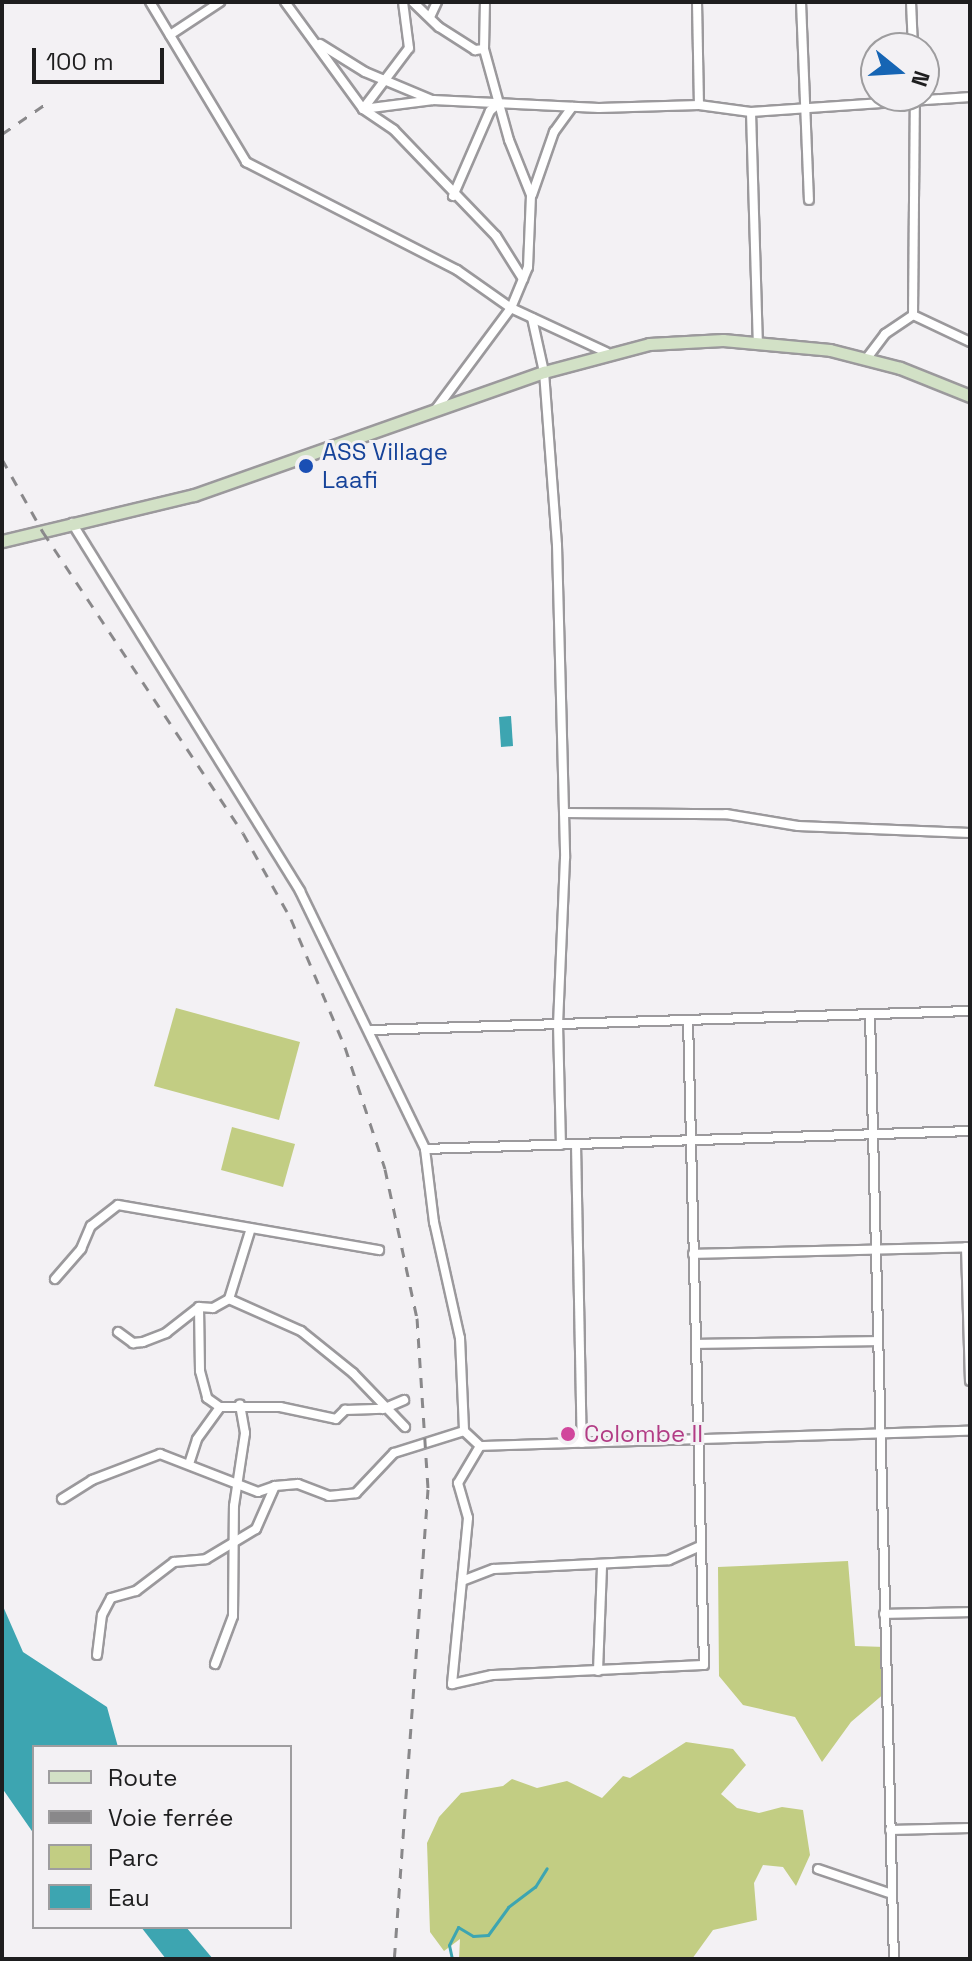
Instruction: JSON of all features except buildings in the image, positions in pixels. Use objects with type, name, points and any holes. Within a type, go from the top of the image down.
[{"type":"street","points":[[150,2],[246,162],[457,270],[511,308],[606,352]]},
{"type":"street","points":[[170,35],[220,2]]},
{"type":"street","points":[[285,2],[363,109],[394,130],[453,196],[496,236],[523,279]]},
{"type":"street","points":[[363,109],[409,48],[403,2]]},
{"type":"street","points":[[413,2],[475,50],[484,49]]},
{"type":"street","points":[[430,17],[437,2]]},
{"type":"street","points":[[485,2],[484,49],[499,104],[531,195]]},
{"type":"street","points":[[697,2],[699,105]]},
{"type":"street","points":[[801,2],[809,200]]},
{"type":"street","points":[[911,2],[912,32]]},
{"type":"street","points":[[302,26],[339,58],[433,100]]},
{"type":"street","points":[[940,97],[970,97]]},
{"type":"street","points":[[363,109],[433,100],[572,107],[699,105],[751,112],[860,102]]},
{"type":"street","points":[[453,196],[490,111],[499,104]]},
{"type":"street","points":[[432,415],[511,308],[523,279],[531,195],[554,132],[572,107]]},
{"type":"street","points":[[751,112],[758,343]]},
{"type":"street","points":[[913,315],[915,112]]},
{"type":"street","points":[[913,315],[970,342]]},
{"type":"street","points":[[867,358],[885,334],[913,315]]},
{"type":"street","points":[[532,318],[544,372],[557,545],[564,813],[558,1024],[561,1145]]},
{"type":"street","points":[[2,541],[194,495],[432,415],[606,352],[695,341],[758,343],[867,358],[970,396]]},
{"type":"street","points":[[72,523],[300,891],[371,1030],[425,1149],[434,1222],[460,1338],[464,1431],[480,1446],[970,1431]]},
{"type":"street","points":[[564,813],[726,814],[798,826],[970,833]]},
{"type":"street","points":[[371,1030],[970,1011]]},
{"type":"street","points":[[870,1014],[894,1959]]},
{"type":"street","points":[[480,1446],[458,1483],[468,1518],[452,1684],[492,1675],[704,1665],[688,1020]]},
{"type":"street","points":[[425,1149],[970,1131]]},
{"type":"street","points":[[576,1144],[582,1443]]},
{"type":"street","points":[[55,1279],[81,1249],[91,1226],[118,1205],[379,1250]]},
{"type":"street","points":[[118,1332],[133,1343],[143,1342],[166,1333],[199,1307],[213,1308],[229,1299],[251,1228]]},
{"type":"street","points":[[693,1254],[968,1247],[970,1381]]},
{"type":"street","points":[[229,1299],[301,1331],[353,1373],[383,1409],[405,1427]]},
{"type":"street","points":[[199,1307],[200,1371],[207,1398],[220,1407],[240,1404],[336,1419],[345,1410],[363,1406],[383,1409],[404,1400]]},
{"type":"street","points":[[696,1344],[878,1341]]},
{"type":"street","points":[[215,1664],[233,1616],[239,1481],[245,1433],[240,1404]]},
{"type":"street","points":[[189,1464],[197,1439],[220,1407]]},
{"type":"street","points":[[62,1499],[92,1480],[160,1454],[239,1481],[258,1492],[275,1486],[298,1484],[329,1496],[356,1493],[394,1453],[464,1431]]},
{"type":"street","points":[[97,1655],[102,1615],[111,1598],[136,1591],[174,1562],[206,1559],[256,1529],[275,1486]]},
{"type":"street","points":[[462,1581],[494,1569],[602,1567],[669,1560],[701,1546]]},
{"type":"street","points":[[598,1671],[602,1567]]},
{"type":"street","points":[[884,1614],[970,1612]]},
{"type":"street","points":[[890,1830],[970,1828]]},
{"type":"street","points":[[818,1869],[892,1894]]},
{"type":"green space","points":[[176,1008],[300,1042],[279,1120],[154,1086]]},
{"type":"green space","points":[[232,1127],[295,1144],[283,1187],[221,1170]]},
{"type":"green space","points":[[848,1561],[855,1646],[885,1647],[886,1692],[851,1722],[822,1762],[795,1717],[743,1705],[719,1676],[718,1567]]},
{"type":"green space","points":[[686,1742],[733,1749],[746,1765],[721,1794],[737,1808],[759,1813],[782,1807],[803,1810],[810,1855],[796,1886],[783,1867],[763,1865],[754,1883],[757,1920],[713,1930],[692,1959],[459,1959],[460,1939],[444,1951],[430,1932],[427,1843],[439,1817],[461,1793],[503,1786],[512,1779],[537,1788],[567,1781],[602,1798],[623,1776],[630,1778]]},
{"type":"water","points":[[511,716],[513,746],[501,747],[499,717]]},
{"type":"water","points":[[2,1604],[23,1652],[107,1707],[117,1745],[32,1745],[32,1831],[2,1788]]},
{"type":"water","points":[[143,1929],[188,1929],[213,1959],[166,1959]]},
{"type":"waterway","points":[[452,1959],[449,1945],[458,1927],[473,1936],[488,1935],[508,1907],[535,1887],[547,1868]]},
{"type":"railway","points":[[2,134],[47,103]]},
{"type":"railway","points":[[2,459],[43,532],[243,833],[291,919],[345,1047],[385,1169],[417,1318],[428,1489],[394,1959]]},
{"type":"place","name":"ASS Village Laafi","points":[[306,466]]},
{"type":"place","name":"Colombe II","points":[[568,1434]]}]
